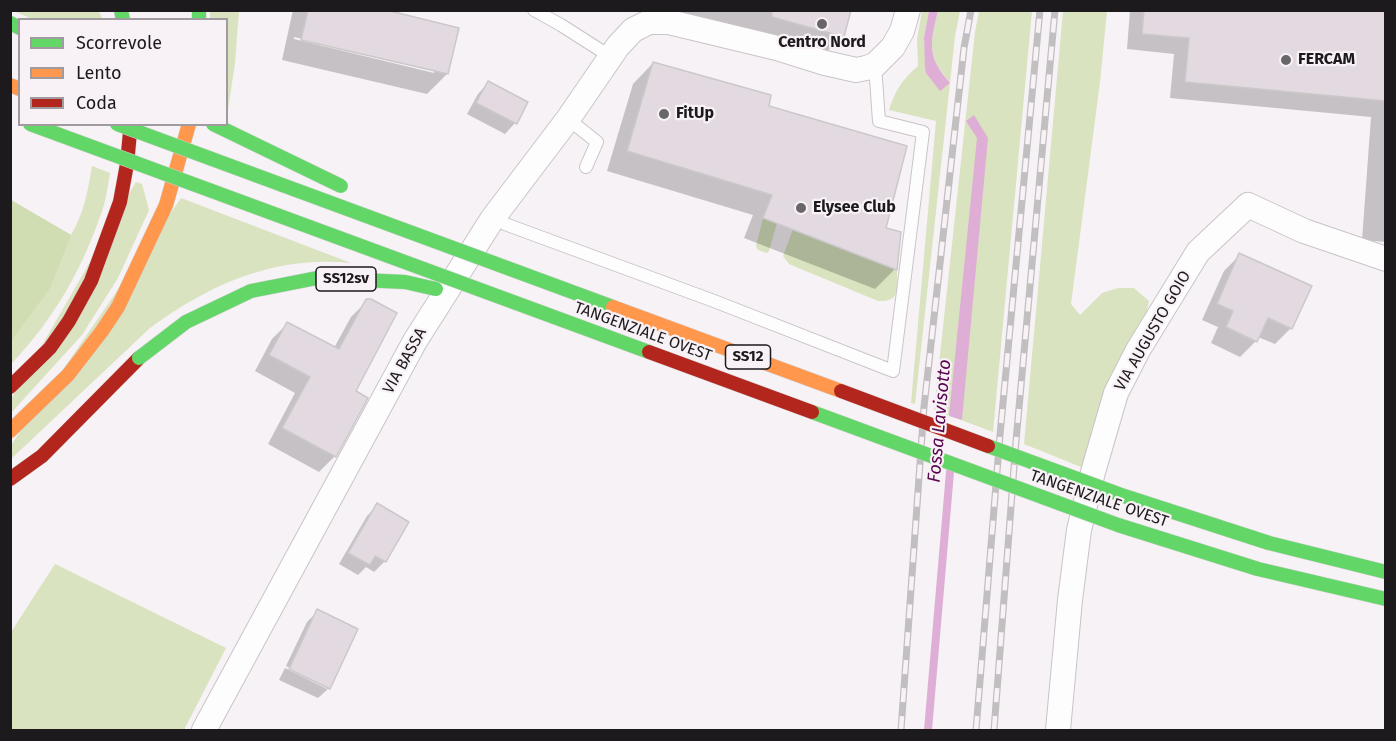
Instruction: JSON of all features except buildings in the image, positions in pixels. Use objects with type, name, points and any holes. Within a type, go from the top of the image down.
[{"type":"highway","name":"TANGENZIALE OVEST","points":[[35,126],[1118,525],[1258,569],[1386,599]]},
{"type":"highway","name":"TANGENZIALE OVEST","points":[[122,126],[1124,496],[1269,543],[1386,572]]},
{"type":"highway","points":[[10,430],[68,375],[118,307],[166,205],[188,126]]},
{"type":"highway","points":[[217,126],[354,192]]},
{"type":"highway","points":[[130,129],[166,205]]},
{"type":"highway","points":[[10,387],[50,348],[69,321],[91,281],[120,202],[130,129]]},
{"type":"highway","points":[[408,217],[558,287]]},
{"type":"highway","name":"SS12sv","points":[[10,479],[42,456],[139,358],[186,322],[251,291],[317,278],[405,282],[568,322]]},
{"type":"street","points":[[643,16],[777,48],[844,69],[856,70],[875,65],[893,47],[908,10]]},
{"type":"street","name":"VIA BASSA","points":[[204,730],[415,341],[493,218],[568,119],[618,46],[643,16]]},
{"type":"street","name":"VIA AUGUSTO GOIO","points":[[1058,730],[1079,530],[1116,393],[1138,350],[1198,252],[1248,205],[1304,231],[1386,259]]},
{"type":"lane","points":[[534,10],[611,57]]},
{"type":"lane","points":[[493,218],[893,371],[923,132],[879,121],[875,65]]},
{"type":"lane","points":[[568,119],[597,142],[586,167]]},
{"type":"green space","points":[[14,11],[99,11],[102,18],[30,18]]},
{"type":"green space","points":[[210,11],[239,11],[235,63],[228,109],[228,18],[210,18]]},
{"type":"green space","points":[[922,11],[929,11],[924,37],[926,73],[950,83],[915,404],[911,403],[936,121],[889,110],[900,85],[918,66],[917,39]]},
{"type":"green space","points":[[938,11],[960,11],[950,83],[937,66],[932,50],[932,37]]},
{"type":"green space","points":[[979,11],[1032,11],[993,432],[934,410]]},
{"type":"green space","points":[[1063,11],[1107,11],[1071,304],[1080,315],[1102,293],[1118,288],[1134,288],[1149,301],[1146,316],[1111,381],[1092,429],[1086,469],[1024,444]]},
{"type":"green space","points":[[92,166],[110,173],[104,205],[87,249],[78,270],[55,309],[11,364],[11,200],[71,235],[82,210]]},
{"type":"green space","points":[[136,182],[142,184],[149,210],[118,278],[82,335],[11,413],[11,399]]},
{"type":"green space","points":[[181,198],[351,263],[323,262],[270,268],[244,276],[196,298],[150,328],[11,459],[11,445]]},
{"type":"green space","points":[[11,200],[71,235],[50,288],[11,341]]},
{"type":"green space","points":[[763,218],[777,223],[767,253],[758,250],[756,246]]},
{"type":"green space","points":[[793,229],[897,270],[895,296],[886,301],[878,301],[789,264],[783,256]]},
{"type":"green space","points":[[55,564],[226,648],[184,730],[11,730],[11,632]]},
{"type":"shaded area","points":[[929,11],[938,11],[932,50],[937,66],[950,83],[940,91],[926,73],[925,68],[924,37]]},
{"type":"shaded area","points":[[974,115],[988,138],[962,420],[949,416],[977,138],[966,121]]},
{"type":"waterway","name":"Fossa Lavisotto","points":[[928,730],[950,472]]},
{"type":"railway","points":[[901,730],[924,407],[964,48],[971,10]]},
{"type":"railway","points":[[976,730],[1000,435],[1040,10]]},
{"type":"railway","points":[[994,730],[1016,441],[1055,10]]},
{"type":"traffic: fast","points":[[121,10],[123,18]]},
{"type":"traffic: fast","points":[[199,10],[199,18]]},
{"type":"traffic: fast","points":[[10,23],[18,27]]},
{"type":"traffic: fast","points":[[35,126],[649,352]]},
{"type":"traffic: fast","points":[[122,126],[613,307]]},
{"type":"traffic: fast","points":[[217,126],[341,186]]},
{"type":"traffic: fast","points":[[139,358],[186,322],[251,291],[317,278],[405,282],[436,289]]},
{"type":"traffic: fast","points":[[812,412],[1118,525],[1258,569],[1386,599]]},
{"type":"traffic: fast","points":[[988,446],[1124,496],[1269,543],[1386,572]]},
{"type":"traffic: slow","points":[[10,85],[18,88]]},
{"type":"traffic: slow","points":[[10,431],[68,375],[118,307],[166,205],[188,126]]},
{"type":"traffic: slow","points":[[613,307],[841,391]]},
{"type":"traffic: jam","points":[[10,387],[50,348],[69,321],[91,281],[120,202],[130,132]]},
{"type":"traffic: jam","points":[[649,352],[812,412]]},
{"type":"traffic: jam","points":[[10,479],[42,456],[139,358]]},
{"type":"traffic: jam","points":[[841,391],[988,446]]},
{"type":"place","name":"Centro Nord","points":[[822,24]]},
{"type":"place","name":"FERCAM","points":[[1286,60]]},
{"type":"place","name":"FitUp","points":[[664,114]]},
{"type":"place","name":"Elysee Club","points":[[801,208]]}]
